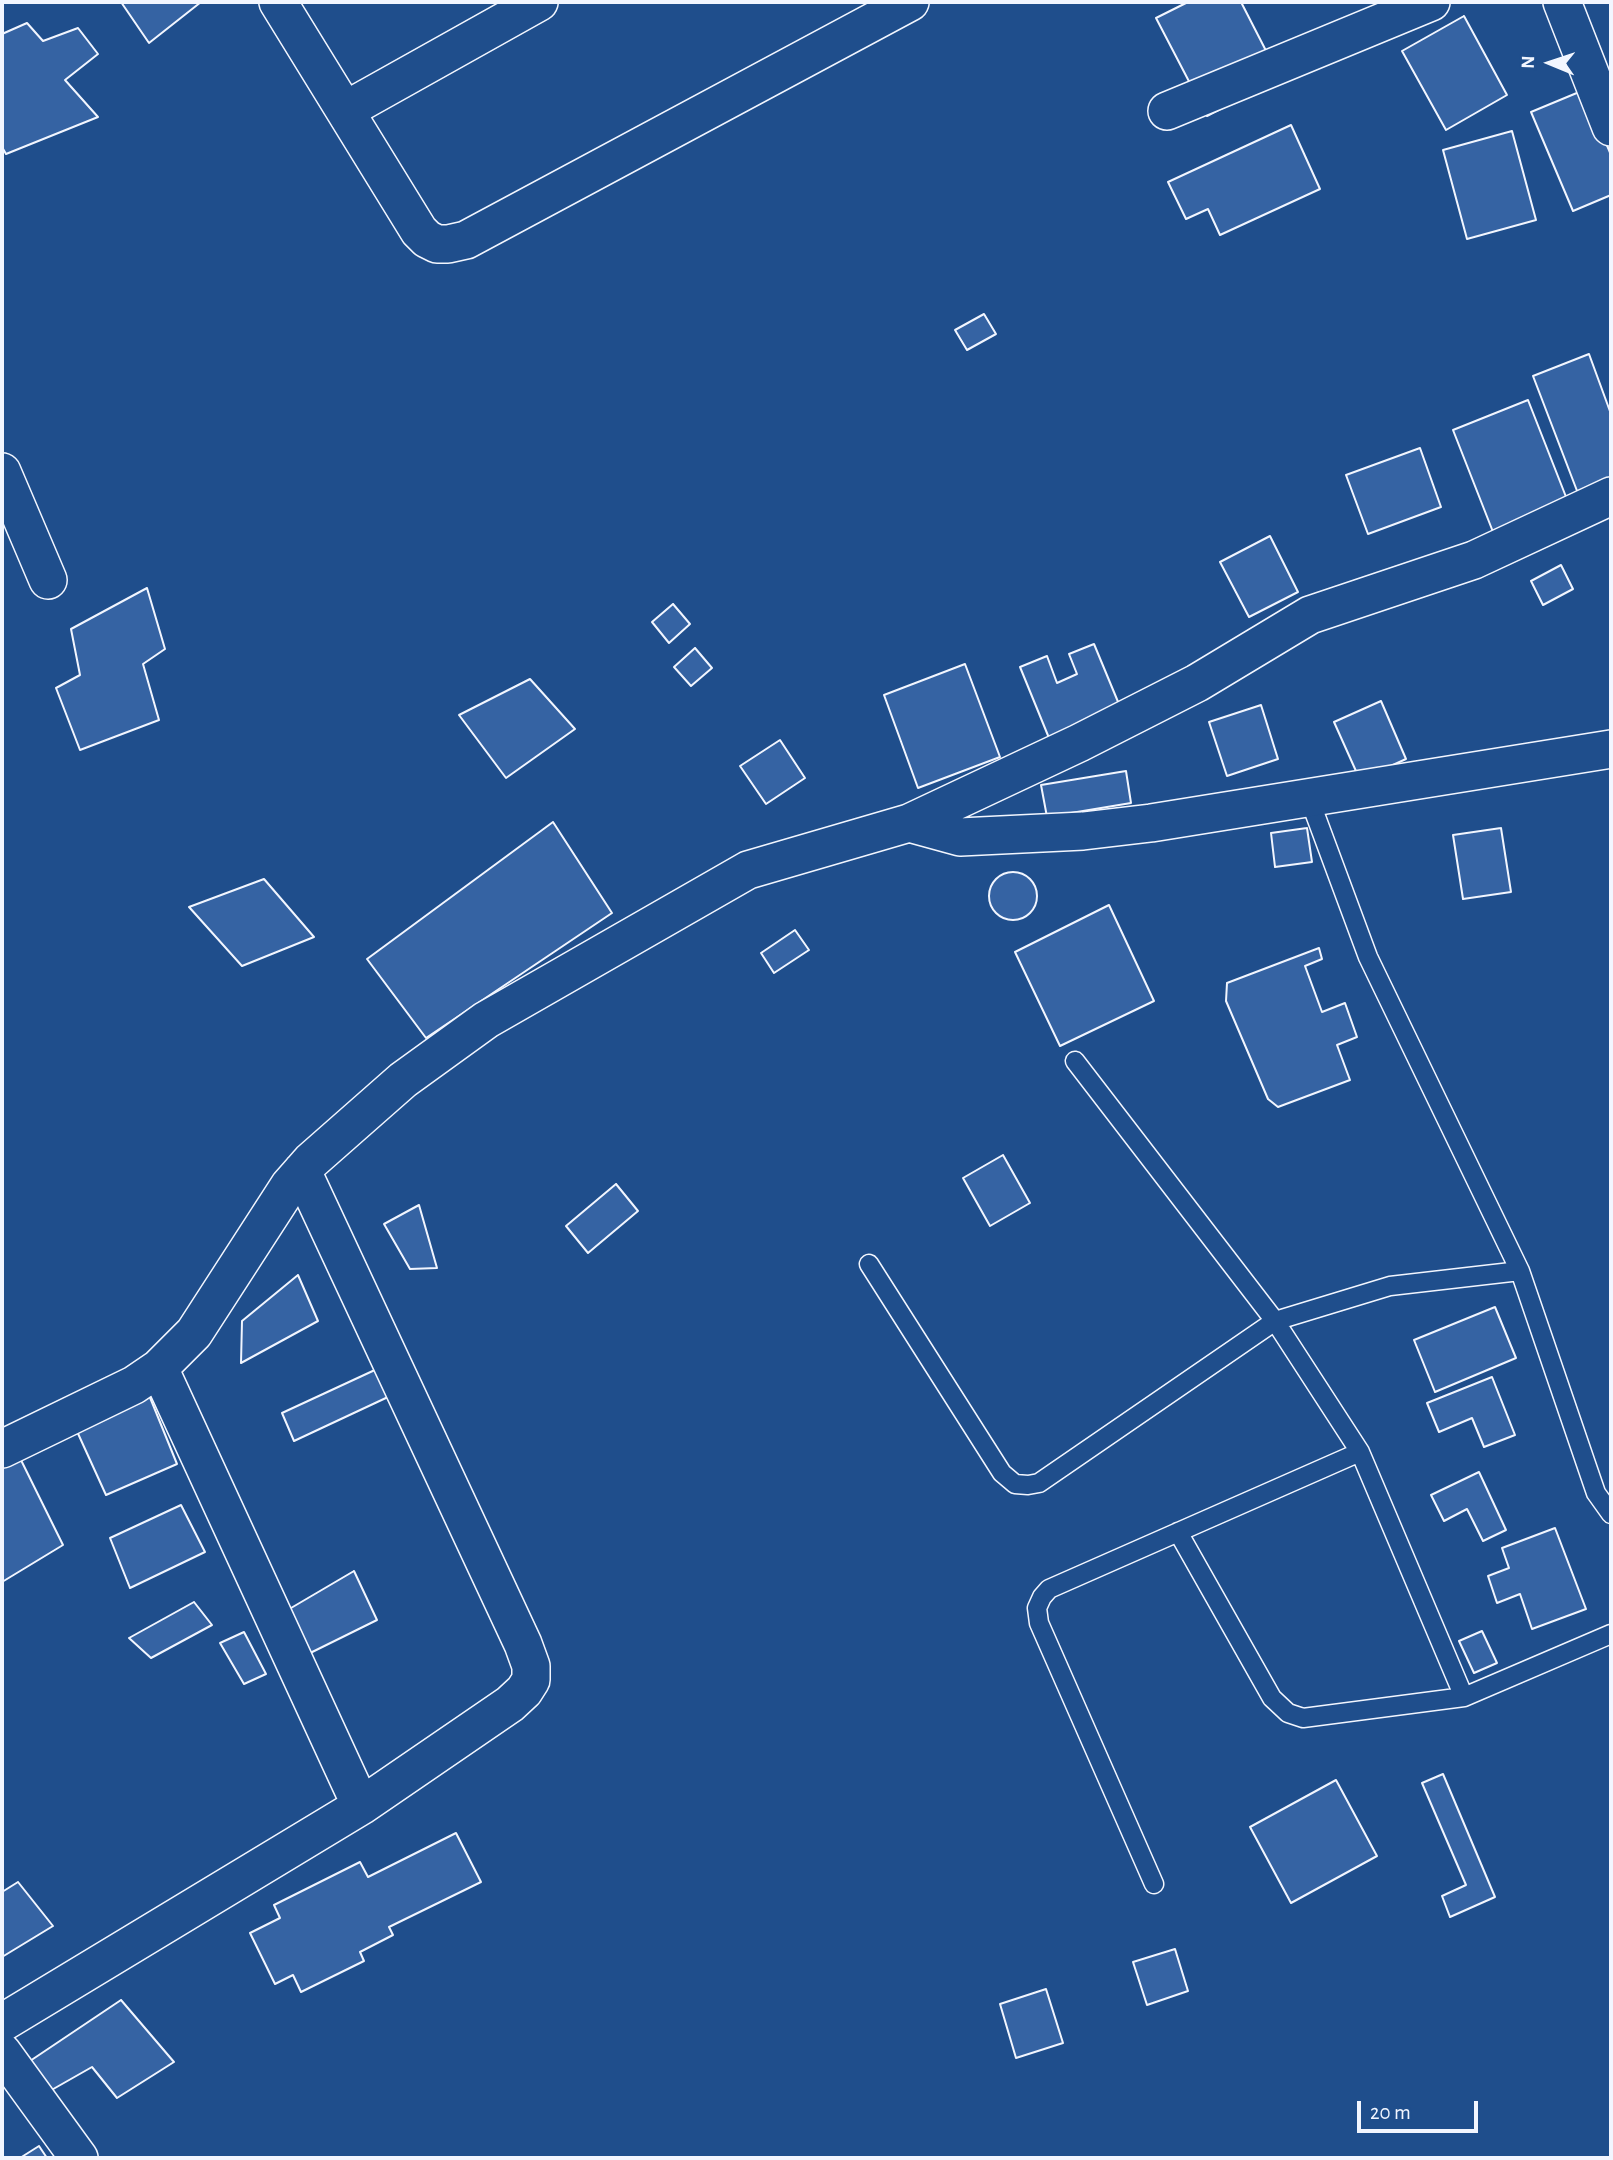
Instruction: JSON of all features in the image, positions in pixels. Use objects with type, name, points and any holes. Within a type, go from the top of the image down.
[{"type":"street","points":[[278,2],[419,231],[437,244],[466,240],[910,2]]},
{"type":"street","points":[[346,110],[539,2]]},
{"type":"street","points":[[1167,111],[1431,2]]},
{"type":"street","points":[[1562,2],[1611,127]]},
{"type":"street","points":[[2,472],[48,580]]},
{"type":"street","points":[[2,1450],[134,1385],[159,1368],[194,1333],[289,1186],[302,1171],[403,1080],[486,1020],[748,870],[909,823],[1079,743],[1197,683],[1310,615],[1474,560],[1611,496]]},
{"type":"street","points":[[909,823],[960,837],[1083,831],[1151,823],[1611,749]]},
{"type":"street","points":[[2,2023],[361,1806],[510,1704],[531,1680],[531,1665],[518,1631],[302,1171]]},
{"type":"street","points":[[159,1368],[361,1806]]},
{"type":"street","points":[[2,2052],[79,2158]]},
{"type":"lane","points":[[1309,798],[1367,957],[1520,1271],[1596,1493],[1611,1514]]},
{"type":"lane","points":[[1074,1061],[1275,1321],[1360,1452],[1464,1698]]},
{"type":"lane","points":[[869,1264],[1002,1473],[1015,1483],[1028,1485],[1038,1483],[1275,1321],[1390,1286],[1520,1271]]},
{"type":"lane","points":[[1154,1884],[1039,1623],[1037,1608],[1049,1589],[1360,1452]]},
{"type":"lane","points":[[1178,1532],[1272,1698],[1288,1713],[1303,1718],[1464,1698],[1611,1634]]},
{"type":"building","points":[[121,2],[201,2],[149,43]]},
{"type":"building","points":[[1188,2],[1241,2],[1280,78],[1207,116],[1156,18]]},
{"type":"building","points":[[1464,16],[1507,95],[1446,130],[1402,51]]},
{"type":"building","points":[[27,23],[43,41],[78,28],[98,54],[65,80],[98,117],[6,154],[2,147],[2,34]]},
{"type":"building","points":[[1584,90],[1611,155],[1611,195],[1573,211],[1531,112]]},
{"type":"building","points":[[1291,125],[1320,189],[1220,235],[1208,209],[1186,219],[1168,182]]},
{"type":"building","points":[[1512,131],[1536,220],[1467,239],[1443,150]]},
{"type":"building","points":[[984,314],[996,334],[967,350],[955,330]]},
{"type":"building","points":[[1589,354],[1611,414],[1611,484],[1579,496],[1533,376]]},
{"type":"building","points":[[1528,400],[1570,507],[1495,537],[1453,430]]},
{"type":"building","points":[[1420,448],[1441,507],[1368,534],[1346,475]]},
{"type":"building","points":[[1270,536],[1298,592],[1249,617],[1220,562]]},
{"type":"building","points":[[1561,565],[1573,589],[1543,605],[1531,581]]},
{"type":"building","points":[[147,588],[165,649],[143,664],[159,720],[80,750],[56,688],[80,675],[71,629]]},
{"type":"building","points":[[673,604],[690,624],[669,643],[652,622]]},
{"type":"building","points":[[1094,644],[1121,709],[1049,738],[1020,667],[1047,656],[1057,683],[1077,674],[1069,654]]},
{"type":"building","points":[[695,648],[712,668],[691,686],[674,667]]},
{"type":"building","points":[[965,664],[1000,757],[918,788],[884,695]]},
{"type":"building","points":[[530,679],[575,729],[506,778],[459,715]]},
{"type":"building","points":[[1381,701],[1406,759],[1360,780],[1334,722]]},
{"type":"building","points":[[1261,705],[1278,759],[1227,776],[1209,722]]},
{"type":"building","points":[[780,740],[805,778],[766,804],[740,766]]},
{"type":"building","points":[[1126,771],[1131,803],[1047,817],[1041,785]]},
{"type":"building","points":[[553,822],[612,913],[426,1038],[367,959]]},
{"type":"building","points":[[1307,828],[1312,862],[1275,867],[1271,833]]},
{"type":"building","points":[[1501,828],[1511,892],[1463,899],[1453,835]]},
{"type":"building","points":[[1013,872],[1022,873],[1030,879],[1036,887],[1036,905],[1030,913],[1022,919],[1013,920],[1004,919],[996,913],[990,905],[989,896],[990,887],[996,879],[1004,873]]},
{"type":"building","points":[[264,879],[314,937],[242,966],[189,907]]},
{"type":"building","points":[[1109,905],[1154,1001],[1060,1046],[1015,952]]},
{"type":"building","points":[[795,930],[809,950],[774,973],[761,953]]},
{"type":"building","points":[[1319,948],[1322,959],[1305,966],[1322,1012],[1345,1003],[1357,1037],[1337,1045],[1350,1080],[1278,1107],[1268,1099],[1226,1001],[1227,983]]},
{"type":"building","points":[[1003,1155],[1030,1203],[990,1226],[963,1178]]},
{"type":"building","points":[[616,1184],[638,1211],[588,1253],[566,1226]]},
{"type":"building","points":[[419,1205],[437,1268],[410,1269],[384,1224]]},
{"type":"building","points":[[298,1275],[318,1321],[241,1363],[242,1321]]},
{"type":"building","points":[[1495,1307],[1516,1358],[1435,1392],[1414,1340]]},
{"type":"building","points":[[377,1369],[388,1397],[294,1441],[282,1413]]},
{"type":"building","points":[[1492,1377],[1515,1435],[1484,1447],[1472,1418],[1439,1432],[1427,1403]]},
{"type":"building","points":[[149,1395],[177,1464],[106,1495],[75,1427]]},
{"type":"building","points":[[17,1452],[63,1545],[2,1582],[2,1459]]},
{"type":"building","points":[[1479,1472],[1506,1530],[1483,1541],[1467,1509],[1444,1521],[1431,1495]]},
{"type":"building","points":[[181,1505],[205,1552],[130,1588],[110,1538]]},
{"type":"building","points":[[1555,1528],[1586,1609],[1532,1629],[1520,1594],[1497,1603],[1488,1576],[1509,1568],[1502,1548]]},
{"type":"building","points":[[354,1571],[377,1620],[294,1661],[274,1618]]},
{"type":"building","points":[[194,1602],[212,1625],[151,1658],[129,1638]]},
{"type":"building","points":[[1482,1631],[1497,1663],[1474,1673],[1459,1641]]},
{"type":"building","points":[[244,1632],[266,1674],[244,1684],[220,1643]]},
{"type":"building","points":[[1443,1774],[1495,1897],[1450,1917],[1442,1896],[1466,1885],[1422,1783]]},
{"type":"building","points":[[1336,1780],[1377,1856],[1291,1903],[1250,1827]]},
{"type":"building","points":[[456,1833],[481,1882],[389,1927],[393,1935],[360,1952],[364,1961],[301,1992],[293,1975],[275,1984],[250,1933],[280,1918],[274,1905],[360,1862],[368,1877]]},
{"type":"building","points":[[18,1882],[53,1926],[2,1957],[2,1892]]},
{"type":"building","points":[[1175,1949],[1188,1991],[1147,2005],[1133,1962]]},
{"type":"building","points":[[1046,1989],[1063,2043],[1016,2058],[1000,2004]]},
{"type":"building","points":[[121,2000],[174,2062],[117,2098],[92,2067],[48,2092],[27,2063]]},
{"type":"building","points":[[39,2146],[47,2158],[20,2158]]}]
